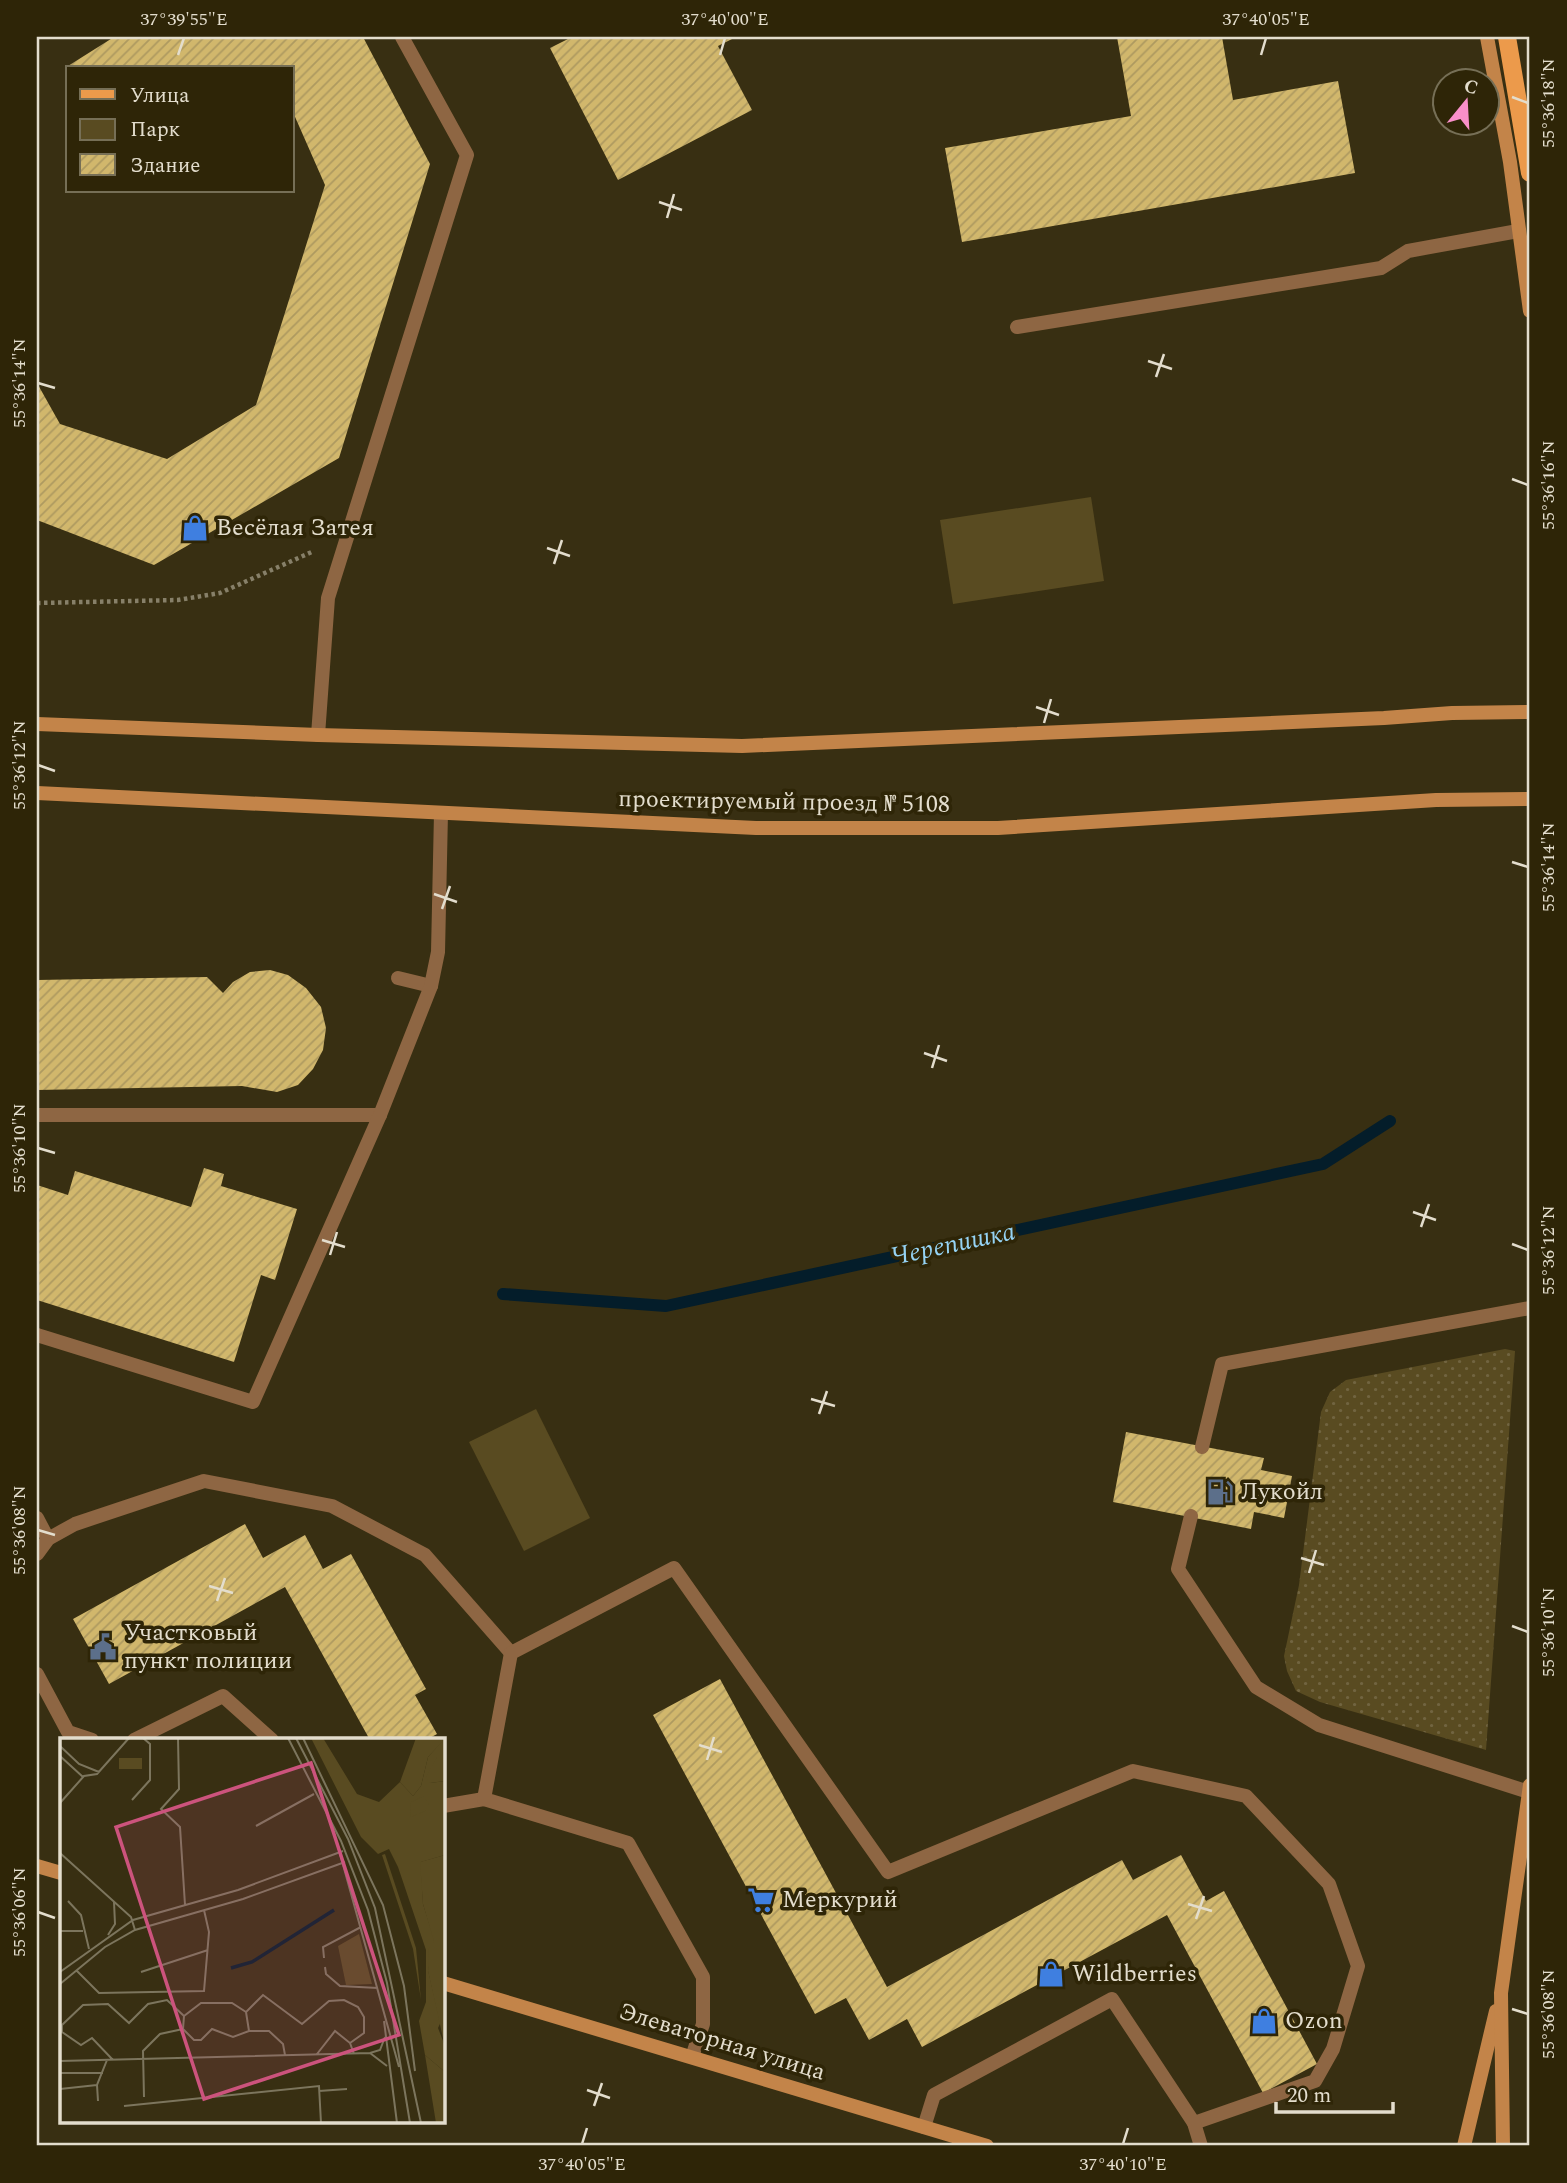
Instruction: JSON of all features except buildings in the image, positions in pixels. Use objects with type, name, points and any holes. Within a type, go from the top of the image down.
[{"type":"main road","points":[[1487,37],[1510,162],[1530,311]]},
{"type":"main road","points":[[1507,37],[1530,173]]},
{"type":"main road","points":[[37,723],[318,735],[742,746],[1371,719],[1452,713],[1530,712]]},
{"type":"main road","name":"проектируемый проезд № 5108","points":[[37,793],[757,828],[998,828],[1436,800],[1530,799]]},
{"type":"main road","points":[[1464,2146],[1501,1993],[1530,1785]]},
{"type":"main road","points":[[37,1866],[60,1873]]},
{"type":"main road","name":"Элеваторная улица","points":[[444,1983],[987,2146]]},
{"type":"main road","points":[[1501,1993],[1503,2146]]},
{"type":"lane","points":[[318,735],[328,597],[467,155],[402,37]]},
{"type":"lane","points":[[1017,327],[1381,268],[1408,251],[1518,231]]},
{"type":"lane","points":[[37,1335],[253,1402],[380,1115],[431,986],[438,952],[442,813]]},
{"type":"lane","points":[[398,978],[431,986]]},
{"type":"lane","points":[[37,1115],[380,1115]]},
{"type":"lane","points":[[1202,1447],[1222,1364],[1530,1308]]},
{"type":"lane","points":[[37,1554],[48,1539],[75,1524],[204,1481],[332,1506],[425,1555],[512,1653]]},
{"type":"lane","points":[[1191,1516],[1178,1569],[1256,1687],[1319,1725],[1530,1792]]},
{"type":"lane","points":[[37,1518],[48,1539]]},
{"type":"lane","points":[[512,1653],[674,1568],[888,1872],[1133,1772],[1246,1796],[1329,1884],[1358,1966],[1333,2049],[1315,2081],[1194,2123]]},
{"type":"lane","points":[[484,1799],[512,1653]]},
{"type":"lane","points":[[37,1674],[68,1732],[86,1738]]},
{"type":"lane","points":[[138,1738],[223,1696],[270,1738]]},
{"type":"lane","points":[[444,1806],[484,1799],[628,1843],[703,1977],[703,2024],[692,2057]]},
{"type":"lane","points":[[924,2127],[934,2095],[1112,1999],[1194,2123],[1201,2146]]},
{"type":"path","points":[[37,603],[178,600],[220,593],[317,550]]},
{"type":"green space","points":[[1091,497],[1104,581],[953,604],[940,520]]},
{"type":"green space","points":[[1505,1349],[1515,1351],[1486,1750],[1320,1702],[1296,1691],[1284,1656],[1299,1585],[1321,1412],[1330,1392],[1346,1380]]},
{"type":"green space","points":[[536,1409],[590,1518],[524,1551],[469,1442]]},
{"type":"waterway","name":"Черепишка","points":[[503,1294],[666,1306],[1323,1164],[1390,1121]]},
{"type":"place","name":"Весёлая Затея","points":[[195,528]]},
{"type":"place","name":"Лукойл","points":[[1220,1492]]},
{"type":"place","name":"Участковый пункт полиции","points":[[103,1647]]},
{"type":"place","name":"Меркурий","points":[[761,1900]]},
{"type":"place","name":"Wildberries","points":[[1051,1974]]},
{"type":"place","name":"Ozon","points":[[1264,2021]]}]
